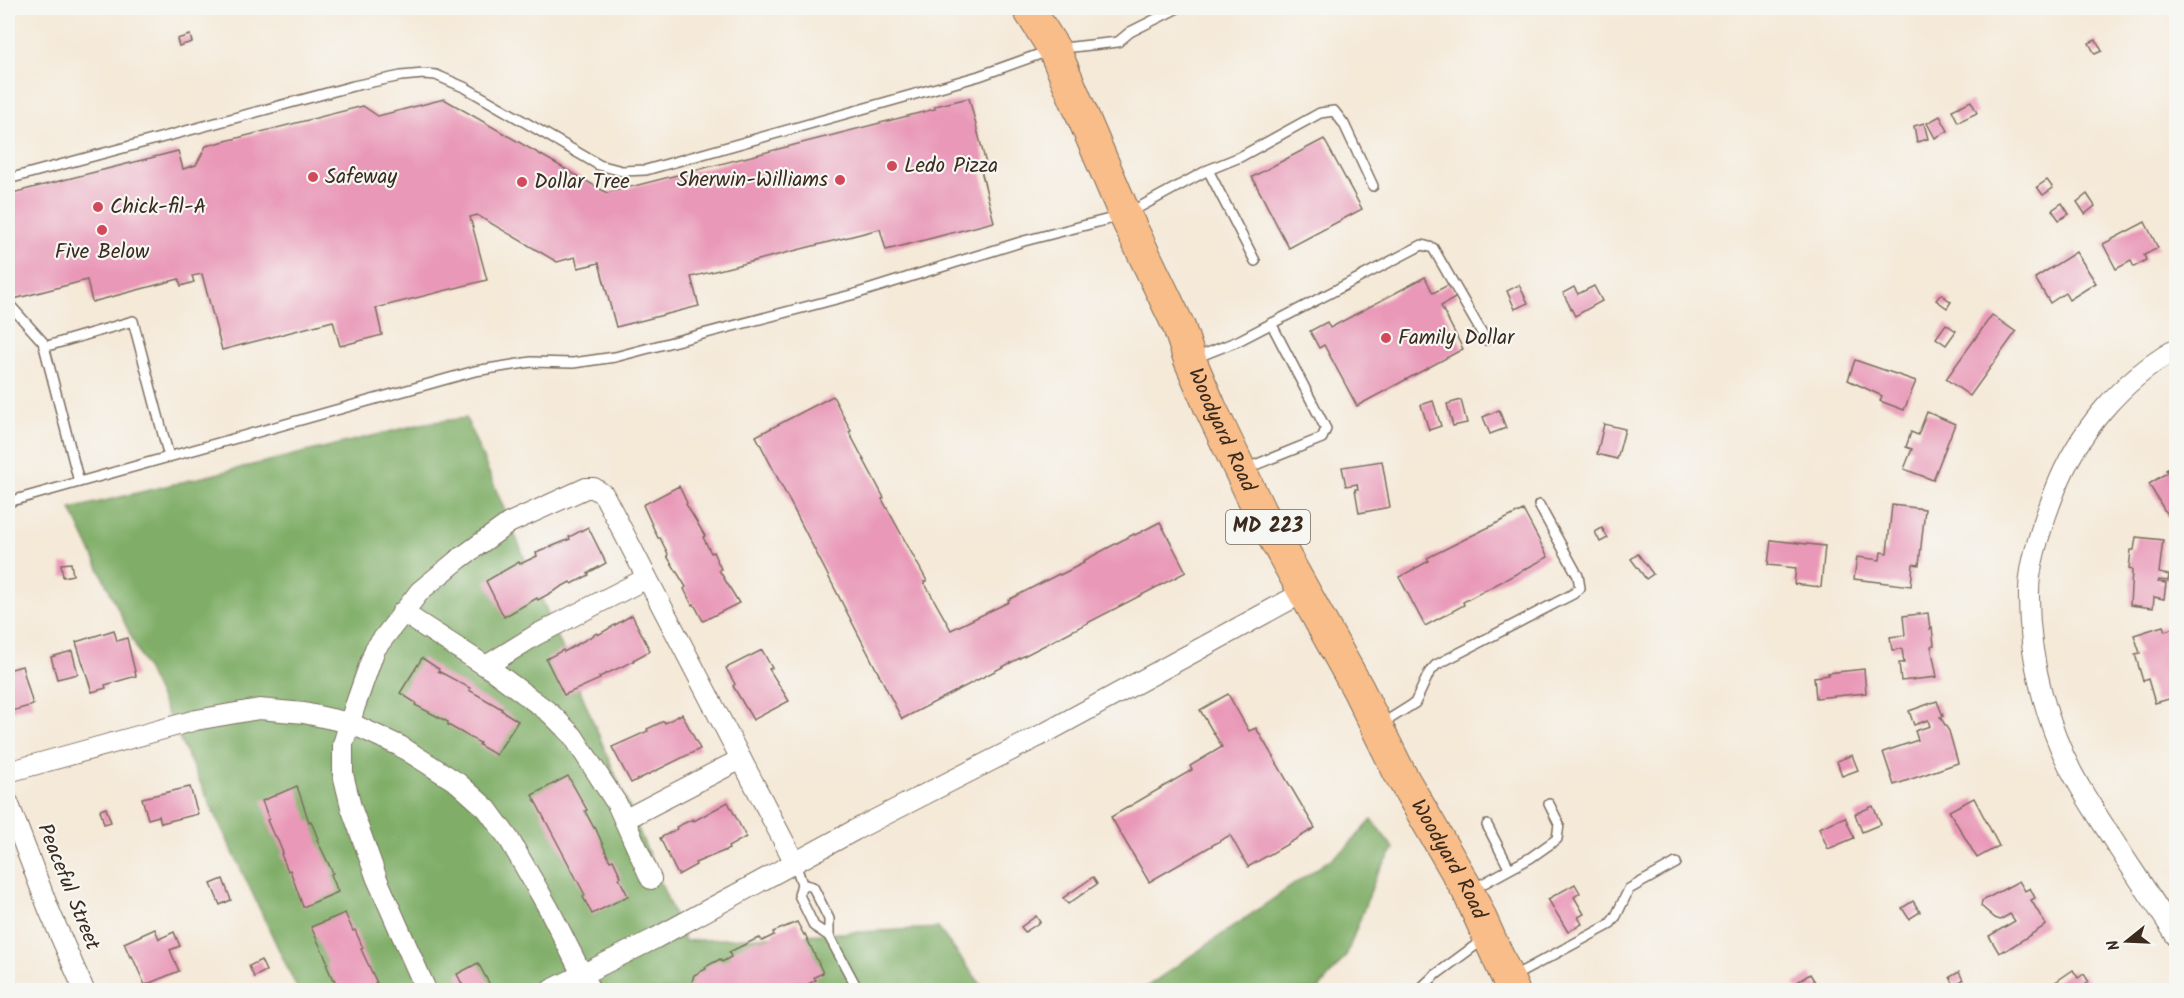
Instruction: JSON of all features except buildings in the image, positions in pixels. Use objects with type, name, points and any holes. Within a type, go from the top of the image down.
[{"type":"main road","name":"Woodyard Road","points":[[1028,8],[1054,49],[1125,215],[1179,327],[1190,360],[1260,512],[1378,726],[1399,772],[1468,891],[1510,985]]},
{"type":"main road","name":"Woodyard Road","points":[[1049,8],[1054,49]]},
{"type":"street","points":[[2176,349],[2138,375],[2112,399],[2085,432],[2066,463],[2036,549],[2029,590],[2032,647],[2045,708],[2079,786],[2176,936]]},
{"type":"street","points":[[426,990],[377,879],[351,807],[343,774],[343,744],[375,649],[420,591],[509,523],[586,488],[594,488],[604,495],[795,863]]},
{"type":"street","points":[[486,666],[536,635],[647,578]]},
{"type":"street","points":[[551,990],[586,983],[654,939],[1047,732],[1304,592]]},
{"type":"street","points":[[402,612],[486,666],[550,713],[573,736],[598,772],[624,820],[651,879]]},
{"type":"street","points":[[8,772],[196,720],[259,709],[304,712],[350,723],[400,746],[458,783],[487,809],[509,839],[549,909],[586,983]]},
{"type":"street","points":[[624,820],[741,759]]},
{"type":"street","name":"Peaceful Street","points":[[8,802],[49,910],[84,990]]},
{"type":"lane","points":[[8,179],[353,86],[401,76],[424,74],[436,75],[466,88],[598,165],[622,171],[646,170],[980,76],[1054,49],[1118,42],[1130,32],[1178,8]]},
{"type":"lane","points":[[8,502],[476,371],[531,362],[573,363],[615,357],[855,294],[1024,241],[1125,215],[1208,170],[1240,157],[1320,113],[1334,111],[1344,124],[1373,186]]},
{"type":"lane","points":[[1208,170],[1254,261]]},
{"type":"lane","points":[[1190,360],[1238,341],[1422,245],[1433,248],[1486,340]]},
{"type":"lane","points":[[8,303],[43,342],[79,482]]},
{"type":"lane","points":[[44,347],[133,321],[169,457]]},
{"type":"lane","points":[[1240,471],[1322,438],[1326,429],[1271,323]]},
{"type":"lane","points":[[1378,726],[1414,703],[1429,673],[1437,665],[1573,594],[1580,588],[1578,576],[1539,505]]},
{"type":"lane","points":[[1468,891],[1530,858],[1557,839],[1559,824],[1549,804]]},
{"type":"lane","points":[[1487,825],[1509,868]]},
{"type":"lane","points":[[795,863],[802,884],[800,895],[814,927],[829,936]]},
{"type":"lane","points":[[1510,985],[1609,925],[1616,916],[1629,888],[1676,863]]},
{"type":"lane","points":[[802,884],[813,887],[829,919],[829,936],[858,990]]},
{"type":"lane","points":[[1421,990],[1434,976],[1488,936]]},
{"type":"green space","points":[[466,418],[685,941],[938,928],[985,990],[298,990],[71,509],[426,423]]},
{"type":"green space","points":[[1372,820],[1394,849],[1377,874],[1346,956],[1318,990],[1142,990],[1345,849]]},
{"type":"place","name":"Ledo Pizza","points":[[892,166]]},
{"type":"place","name":"Safeway","points":[[313,177]]},
{"type":"place","name":"Sherwin-Williams","points":[[840,180]]},
{"type":"place","name":"Dollar Tree","points":[[522,182]]},
{"type":"place","name":"Chick-fil-A","points":[[98,207]]},
{"type":"place","name":"Five Below","points":[[102,230]]},
{"type":"place","name":"Family Dollar","points":[[1386,338]]}]
